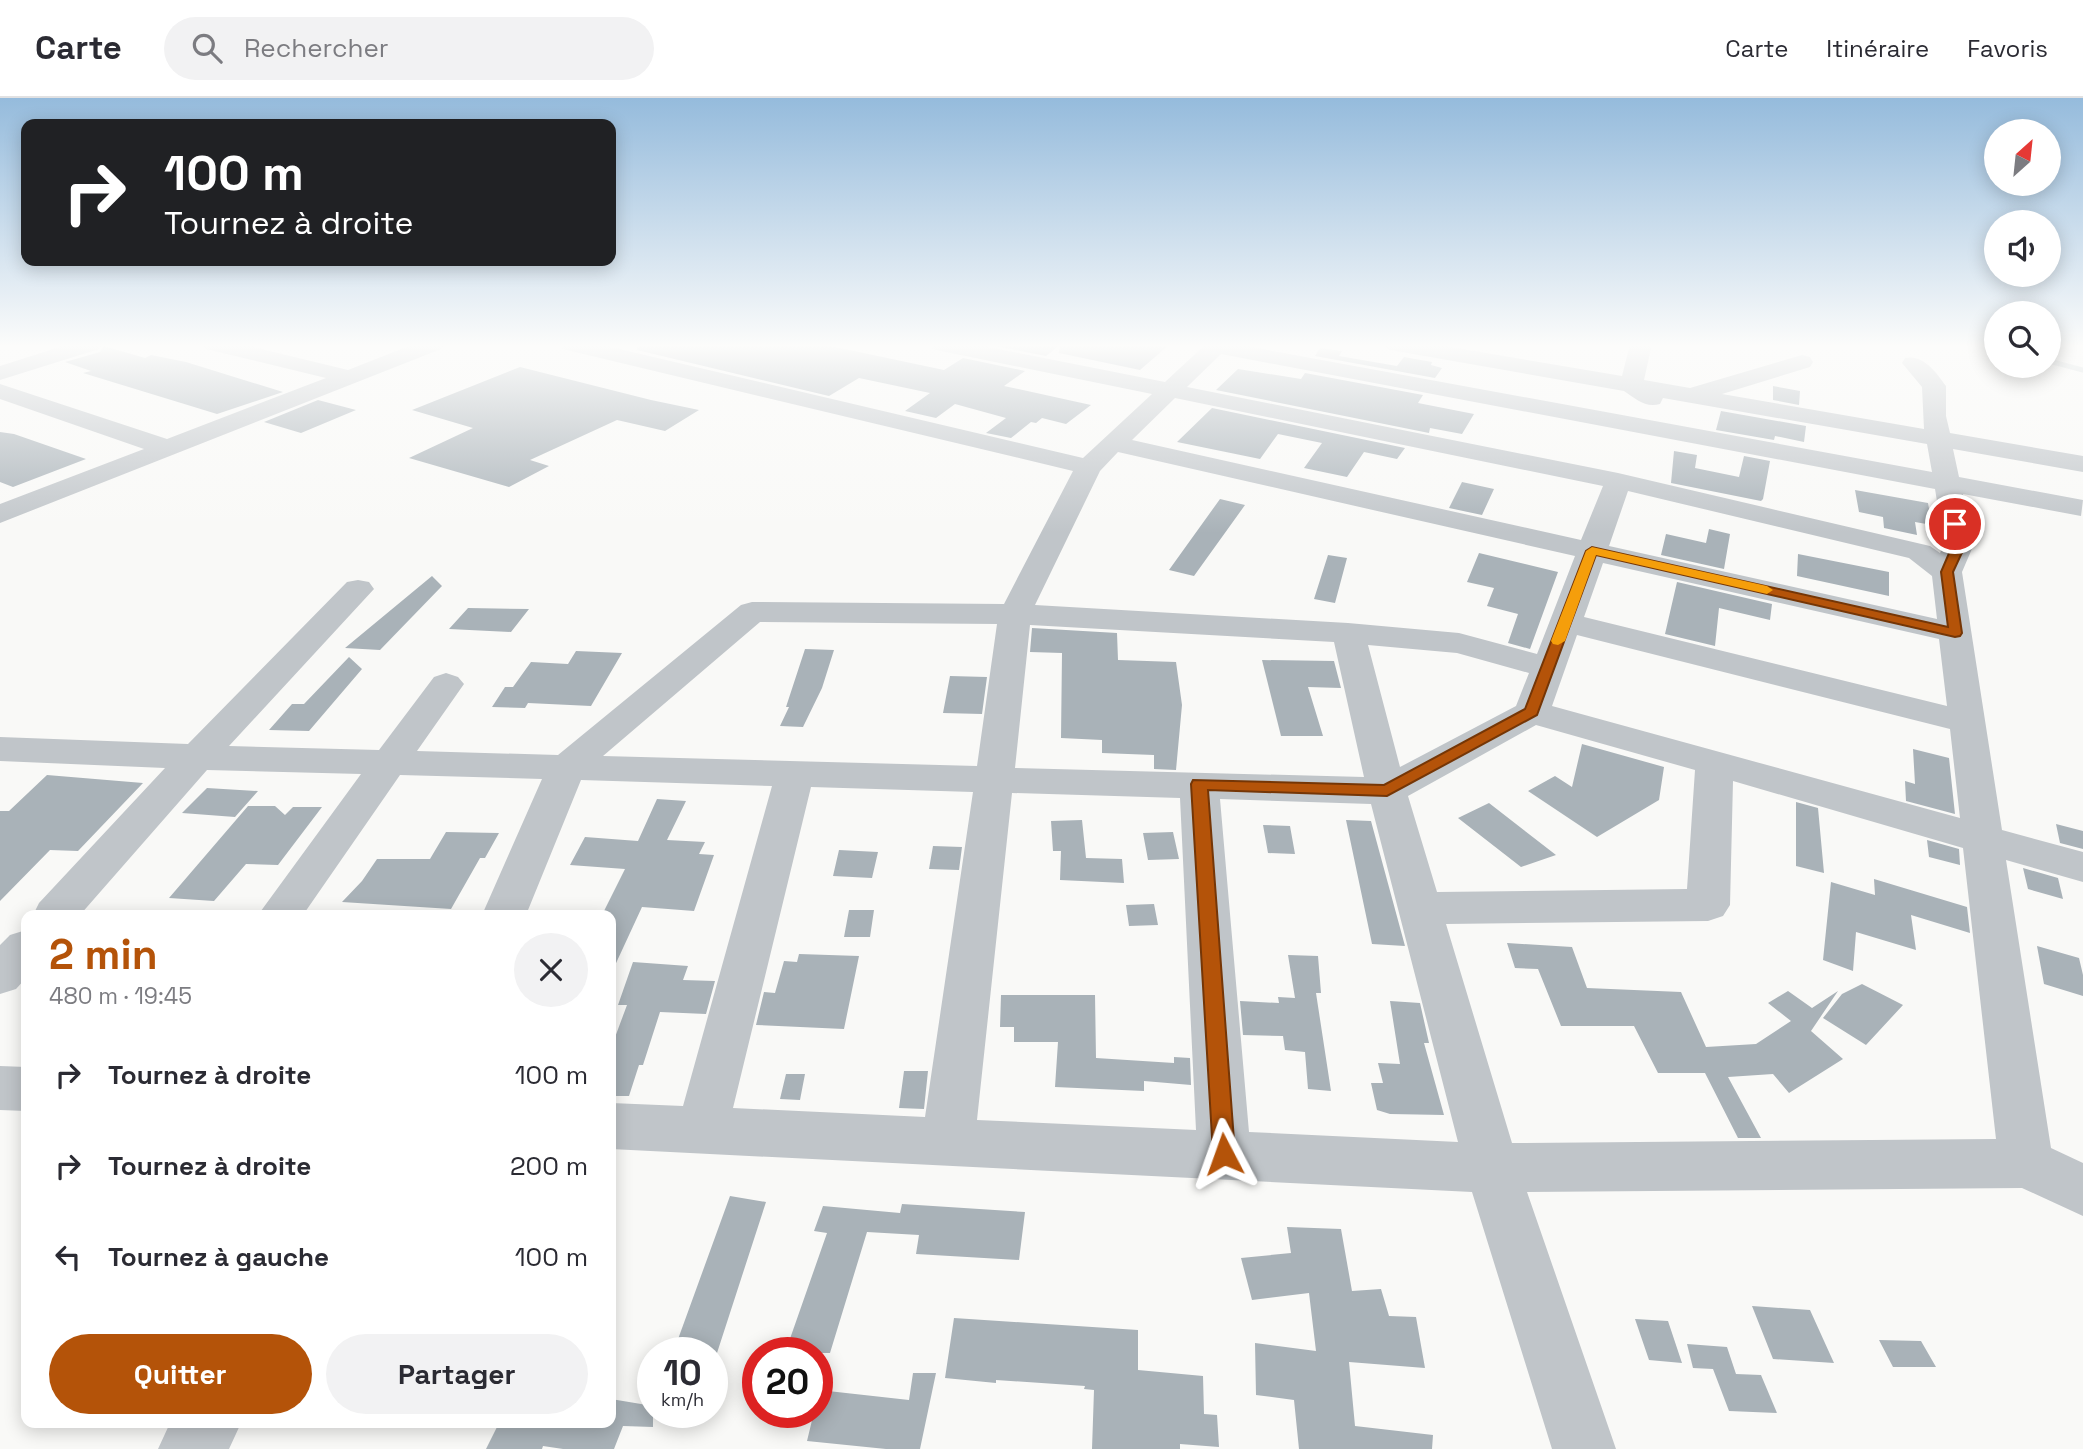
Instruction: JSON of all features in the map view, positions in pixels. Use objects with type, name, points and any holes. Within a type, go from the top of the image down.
[{"type":"street","points":[[47,407],[167,448]]},
{"type":"street","points":[[0,514],[271,407]]},
{"type":"street","points":[[871,407],[1099,455],[1592,551],[1955,633]]},
{"type":"street","points":[[948,1143],[1014,614],[1099,455],[1151,407]]},
{"type":"street","points":[[1253,407],[1618,481],[1919,552],[1947,572]]},
{"type":"street","points":[[1536,407],[2081,508]]},
{"type":"street","points":[[1477,453],[1639,407]]},
{"type":"street","points":[[1754,407],[2082,464]]},
{"type":"street","points":[[1934,407],[1959,544],[1947,572],[2026,1163]]},
{"type":"street","points":[[2,751],[1387,791],[1532,712],[1618,481]]},
{"type":"street","points":[[59,910],[197,757],[358,589]]},
{"type":"street","points":[[506,910],[567,767],[752,612],[1014,614],[1348,633],[1459,643],[1548,668]]},
{"type":"street","points":[[1565,622],[1968,722]]},
{"type":"street","points":[[1348,633],[1387,791],[1492,1168],[1584,1449]]},
{"type":"street","points":[[284,910],[446,684]]},
{"type":"street","points":[[1532,712],[2083,867]]},
{"type":"street","points":[[1420,908],[1708,905],[1714,763]]},
{"type":"street","points":[[702,1130],[795,773]]},
{"type":"street","points":[[1199,784],[1224,1154]]},
{"type":"street","points":[[0,976],[21,953]]},
{"type":"street","points":[[0,1088],[21,1088]]},
{"type":"street","points":[[616,1126],[1492,1168],[2026,1163],[2083,1190]]},
{"type":"street","points":[[190,1449],[205,1428]]},
{"type":"building","points":[[194,407],[238,407],[217,414]]},
{"type":"building","points":[[301,407],[345,407],[356,410],[301,433],[264,422]]},
{"type":"building","points":[[419,407],[685,407],[699,410],[665,431],[617,420],[530,460],[549,466],[509,487],[409,458],[473,428],[412,410]]},
{"type":"building","points":[[910,407],[951,407],[936,418],[905,411]]},
{"type":"building","points":[[966,407],[1088,407],[1066,424],[1042,418],[1036,423],[1031,422],[1011,438],[986,433],[1006,418]]},
{"type":"building","points":[[1300,407],[1439,407],[1474,414],[1462,434],[1430,428],[1429,433]]},
{"type":"building","points":[[1212,408],[1405,448],[1397,459],[1364,452],[1347,477],[1304,468],[1322,443],[1278,434],[1260,459],[1177,442]]},
{"type":"building","points":[[1721,411],[1806,426],[1804,442],[1716,430]]},
{"type":"building","points":[[0,432],[14,434],[86,459],[13,487],[0,482]]},
{"type":"building","points":[[1674,451],[1697,455],[1695,468],[1739,477],[1744,456],[1770,461],[1763,499],[1761,501],[1671,483]]},
{"type":"building","points":[[1462,482],[1494,489],[1482,515],[1449,508]]},
{"type":"building","points":[[1855,490],[1928,503],[1932,525],[1915,522],[1917,535],[1884,528],[1883,517],[1859,512]]},
{"type":"building","points":[[1220,499],[1245,505],[1194,576],[1169,570]]},
{"type":"building","points":[[1709,529],[1730,534],[1724,569],[1661,555],[1666,534],[1706,543]]},
{"type":"building","points":[[1479,553],[1558,572],[1530,649],[1508,643],[1518,614],[1487,606],[1494,588],[1467,582]]},
{"type":"building","points":[[1798,554],[1889,572],[1889,596],[1797,576]]},
{"type":"building","points":[[1328,555],[1347,558],[1335,603],[1314,599]]},
{"type":"building","points":[[432,576],[442,586],[380,650],[345,648]]},
{"type":"building","points":[[1677,582],[1772,604],[1770,620],[1719,608],[1715,646],[1665,634]]},
{"type":"building","points":[[468,608],[529,609],[511,632],[449,629]]},
{"type":"building","points":[[1032,628],[1117,633],[1118,660],[1176,662],[1182,705],[1176,770],[1154,769],[1154,755],[1102,753],[1102,740],[1061,738],[1062,653],[1030,652]]},
{"type":"building","points":[[805,649],[834,650],[822,688],[803,727],[780,726],[789,707],[786,707]]},
{"type":"building","points":[[576,651],[622,653],[591,706],[528,703],[525,708],[492,707],[505,687],[513,687],[531,662],[568,664]]},
{"type":"building","points":[[349,657],[362,669],[309,731],[269,730],[292,704],[304,704]]},
{"type":"building","points":[[1262,660],[1334,661],[1341,688],[1308,687],[1323,736],[1281,736]]},
{"type":"building","points":[[950,676],[987,677],[982,714],[943,713]]},
{"type":"building","points":[[1582,744],[1664,767],[1659,800],[1597,837],[1528,791],[1555,776],[1572,787]]},
{"type":"building","points":[[1913,749],[1949,758],[1955,814],[1906,801],[1905,781],[1915,784]]},
{"type":"building","points":[[47,775],[143,783],[78,851],[50,850],[0,901],[0,811],[9,811]]},
{"type":"building","points":[[207,788],[258,791],[235,817],[182,813]]},
{"type":"building","points":[[657,799],[686,801],[667,840],[705,842],[699,854],[714,855],[694,911],[642,907],[616,963],[616,910],[604,910],[625,869],[570,865],[585,837],[638,841]]},
{"type":"building","points":[[1796,802],[1818,808],[1824,873],[1796,866]]},
{"type":"building","points":[[1489,803],[1556,855],[1521,867],[1458,818]]},
{"type":"building","points":[[248,806],[275,806],[285,815],[293,807],[322,807],[278,865],[246,864],[214,901],[169,898]]},
{"type":"building","points":[[1082,820],[1086,858],[1122,859],[1124,883],[1060,880],[1061,851],[1053,851],[1051,821]]},
{"type":"building","points":[[1346,820],[1371,821],[1405,946],[1372,944]]},
{"type":"building","points":[[2056,824],[2083,831],[2083,849],[2060,843]]},
{"type":"building","points":[[1263,825],[1290,826],[1295,854],[1268,853]]},
{"type":"building","points":[[446,832],[499,833],[485,858],[480,858],[451,909],[342,902],[362,881],[377,859],[430,859]]},
{"type":"building","points":[[1173,832],[1179,859],[1148,860],[1143,833]]},
{"type":"building","points":[[1927,840],[1959,849],[1960,865],[1929,857]]},
{"type":"building","points":[[933,846],[962,847],[959,870],[929,869]]},
{"type":"building","points":[[839,850],[878,852],[872,878],[833,876]]},
{"type":"building","points":[[2023,868],[2058,878],[2063,899],[2028,889]]},
{"type":"building","points":[[1874,879],[1967,907],[1970,933],[1911,915],[1916,950],[1856,932],[1853,971],[1823,960],[1831,882],[1875,895]]},
{"type":"building","points":[[1154,904],[1158,925],[1129,926],[1126,905]]},
{"type":"building","points":[[849,910],[874,910],[870,937],[844,937]]},
{"type":"building","points":[[1507,943],[1572,947],[1587,988],[1681,992],[1706,1047],[1756,1044],[1791,1021],[1768,1003],[1788,991],[1812,1008],[1838,991],[1811,1031],[1843,1059],[1789,1093],[1773,1074],[1728,1077],[1761,1138],[1738,1138],[1705,1073],[1658,1073],[1634,1026],[1561,1026],[1538,969],[1515,968]]},
{"type":"building","points":[[2037,946],[2079,958],[2083,975],[2083,996],[2044,984]]},
{"type":"building","points":[[799,954],[859,956],[844,1029],[756,1025],[764,992],[775,993],[784,961],[797,962]]},
{"type":"building","points":[[1288,955],[1318,956],[1321,993],[1316,993],[1331,1091],[1308,1089],[1305,1052],[1285,1050],[1283,1036],[1243,1035],[1240,1001],[1279,1003],[1278,997],[1295,998]]},
{"type":"building","points":[[633,962],[688,966],[683,980],[715,981],[706,1014],[660,1012],[643,1065],[639,1065],[629,1096],[616,1096],[616,1035],[627,1005],[618,1005]]},
{"type":"building","points":[[1862,984],[1903,1005],[1866,1045],[1823,1018],[1842,994]]},
{"type":"building","points":[[1001,995],[1095,995],[1096,1058],[1174,1063],[1174,1057],[1190,1058],[1191,1085],[1144,1081],[1144,1091],[1055,1087],[1058,1042],[1014,1042],[1014,1027],[1000,1027]]},
{"type":"building","points":[[1390,1001],[1420,1003],[1429,1043],[1424,1043],[1444,1115],[1390,1114],[1377,1110],[1371,1083],[1383,1083],[1378,1063],[1400,1064]]},
{"type":"building","points":[[904,1071],[928,1071],[924,1109],[899,1108]]},
{"type":"building","points":[[786,1074],[805,1074],[800,1100],[780,1099]]},
{"type":"building","points":[[730,1196],[766,1202],[722,1337],[679,1337]]},
{"type":"building","points":[[902,1204],[1025,1212],[1019,1260],[916,1254],[919,1235],[867,1232],[833,1343],[833,1337],[791,1337],[827,1233],[814,1231],[823,1206],[900,1213]]},
{"type":"building","points":[[1287,1227],[1341,1229],[1352,1291],[1381,1289],[1389,1316],[1416,1317],[1425,1368],[1349,1362],[1355,1426],[1433,1435],[1432,1449],[1299,1449],[1294,1400],[1256,1395],[1255,1343],[1316,1351],[1309,1293],[1252,1300],[1241,1258],[1291,1253]]},
{"type":"building","points":[[1752,1306],[1810,1310],[1834,1363],[1773,1359]]},
{"type":"building","points":[[954,1318],[1138,1330],[1138,1370],[1203,1376],[1204,1414],[1217,1415],[1219,1447],[1180,1444],[1180,1449],[1092,1449],[1094,1390],[1084,1389],[1085,1386],[945,1378]]},
{"type":"building","points":[[1635,1319],[1668,1321],[1682,1363],[1649,1360]]},
{"type":"building","points":[[1879,1340],[1921,1341],[1936,1367],[1893,1367]]},
{"type":"building","points":[[1687,1344],[1727,1347],[1736,1374],[1761,1375],[1777,1413],[1729,1411],[1713,1369],[1693,1368]]},
{"type":"building","points":[[913,1373],[936,1373],[920,1449],[886,1449],[807,1441],[810,1428],[833,1428],[833,1392],[909,1400]]},
{"type":"building","points":[[616,1400],[637,1403],[637,1426],[623,1426],[614,1449],[563,1449],[543,1446],[542,1449],[486,1449],[496,1428],[616,1428]]},
{"type":"slow traffic","points":[[1558,641],[1592,551],[1767,590]]},
{"type":"route","points":[[1224,1154],[1199,784],[1387,791],[1532,712],[1592,551],[1955,633],[1947,572],[1959,544],[1955,524]]}]
